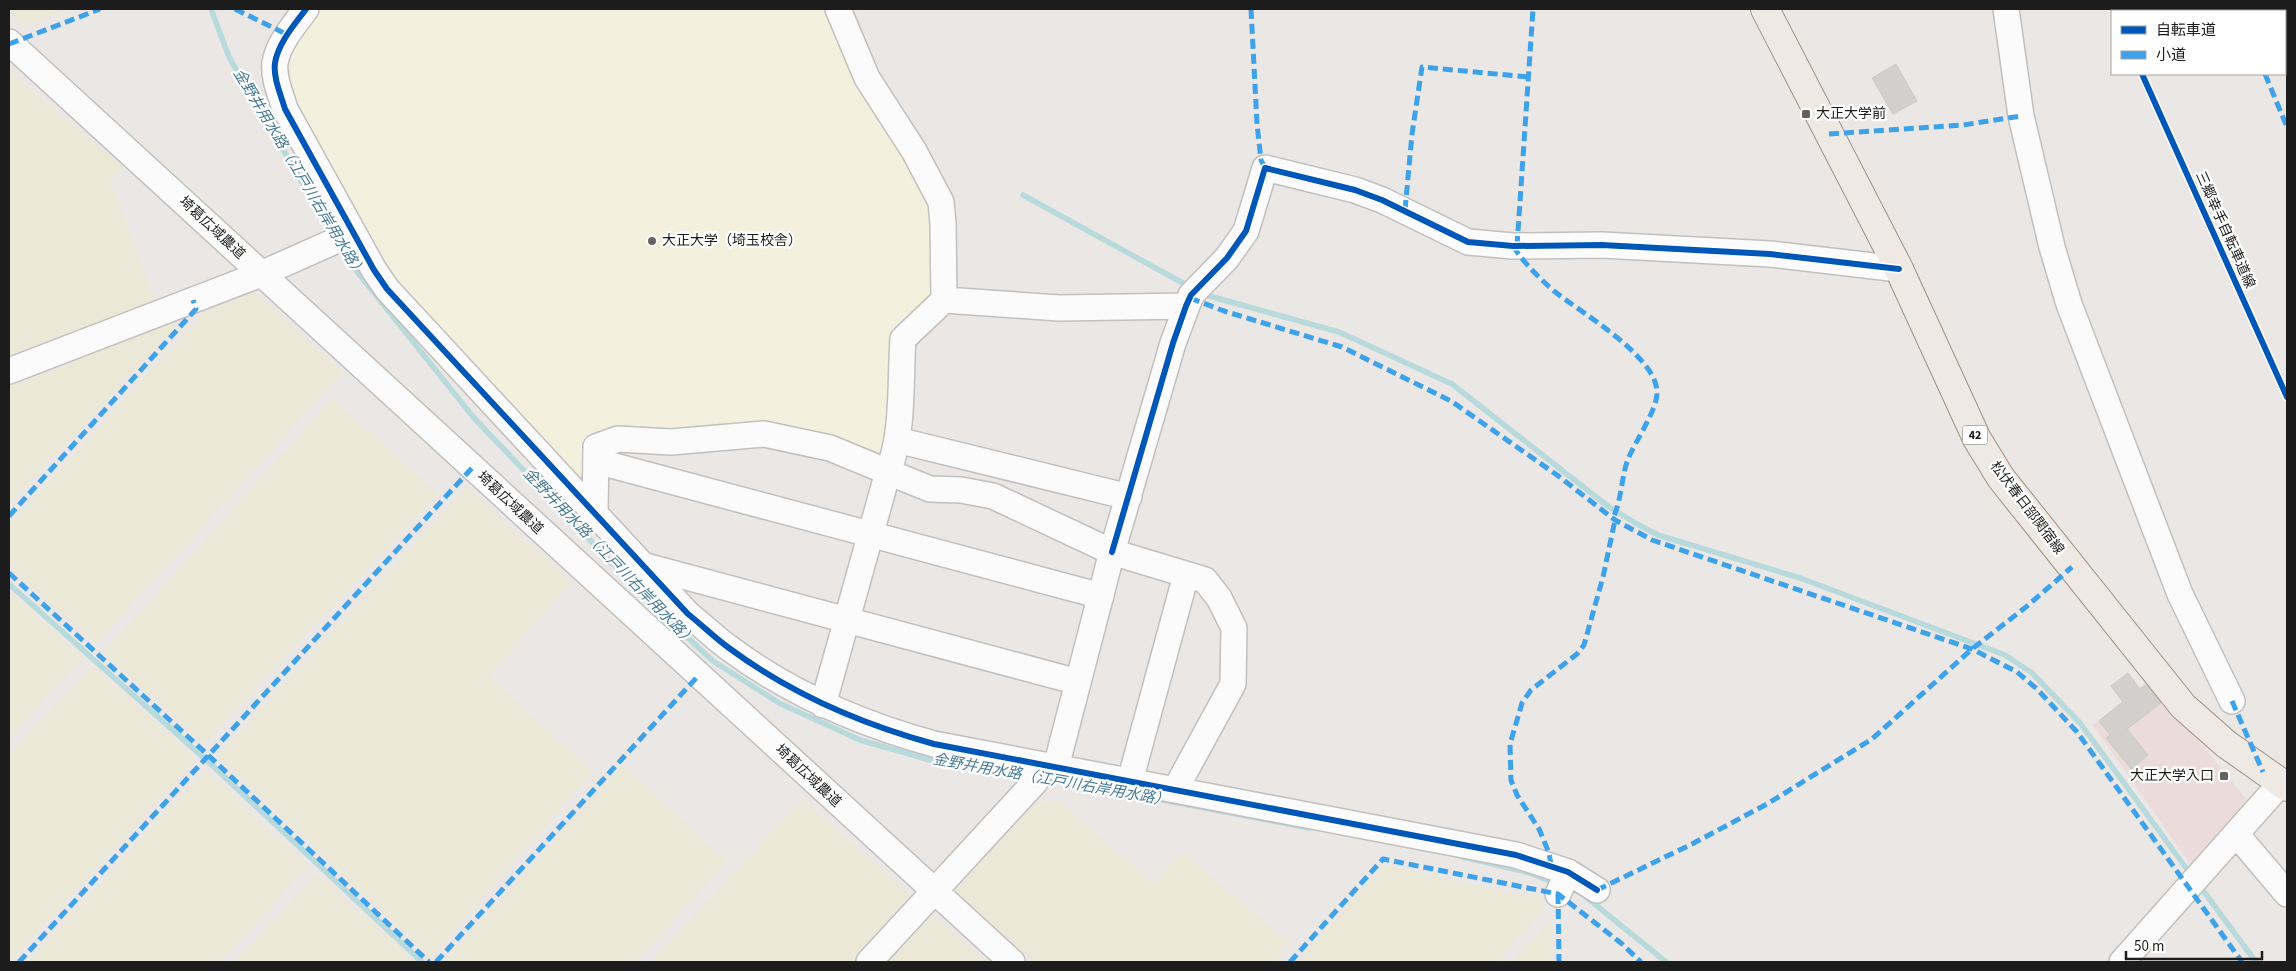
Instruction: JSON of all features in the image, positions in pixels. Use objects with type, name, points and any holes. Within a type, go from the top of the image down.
[{"type":"main road","name":"松伏春日部関宿線","points":[[1765,9],[1899,269],[1977,439],[2002,478],[2183,706],[2226,744],[2284,785]]},
{"type":"street","points":[[306,9],[284,41],[275,63],[277,82],[285,109],[353,233],[387,289],[688,614],[728,648],[800,694],[823,705],[884,730],[934,744],[1043,771],[1130,781],[1516,855],[1568,872],[1597,890]]},
{"type":"street","points":[[838,9],[867,78],[914,151],[941,202],[944,300]]},
{"type":"street","points":[[2006,9],[2021,116],[2034,176],[2069,304],[2180,594],[2232,701]]},
{"type":"street","name":"埼葛広域農道","points":[[9,42],[1012,962]]},
{"type":"street","points":[[869,962],[935,892],[1043,771],[1078,682],[1112,552],[1173,343],[1193,295],[1227,258],[1246,231],[1265,168],[1355,190],[1382,200],[1468,242],[1512,246],[1602,245],[1770,254],[1899,269]]},
{"type":"street","points":[[9,371],[261,274],[353,233]]},
{"type":"street","points":[[823,705],[848,620],[870,533],[894,458],[897,440],[903,338],[944,300],[1059,308],[1193,295]]},
{"type":"street","points":[[595,514],[596,447],[618,439],[671,442],[764,434],[830,448],[930,489],[960,490],[993,496],[1112,552],[1205,580],[1219,598],[1234,628],[1233,684],[1175,790]]},
{"type":"street","points":[[897,440],[1129,497]]},
{"type":"street","points":[[596,461],[1101,596]]},
{"type":"street","points":[[642,565],[1078,682]]},
{"type":"street","points":[[1130,781],[1186,575]]},
{"type":"street","points":[[2122,962],[2284,785]]},
{"type":"street","points":[[2237,835],[2287,894]]},
{"type":"street","points":[[1558,894],[1568,872]]},
{"type":"shaded area","points":[[9,9],[70,9],[24,26],[9,12]]},
{"type":"shaded area","name":"大正大学（埼玉校舎）","points":[[320,9],[825,9],[841,46],[928,200],[932,220],[934,303],[898,336],[885,461],[834,442],[616,433],[588,473],[577,475],[400,286],[383,261],[299,107],[290,85],[291,52],[298,37]]},
{"type":"shaded area","points":[[9,72],[126,168],[110,179],[156,303],[9,358]]},
{"type":"shaded area","points":[[253,291],[343,372],[96,644],[9,566],[9,526],[207,309]]},
{"type":"shaded area","points":[[185,316],[9,504],[9,383]]},
{"type":"shaded area","points":[[333,398],[438,494],[204,743],[104,652]]},
{"type":"shaded area","points":[[467,487],[571,582],[489,676],[593,772],[431,957],[218,756]]},
{"type":"shaded area","points":[[9,591],[83,658],[9,738]]},
{"type":"shaded area","points":[[92,665],[196,759],[9,962],[9,754]]},
{"type":"shaded area","points":[[2149,680],[2246,799],[2245,811],[2193,868],[2093,725]]},
{"type":"shaded area","points":[[623,766],[727,861],[636,962],[444,962]]},
{"type":"shaded area","points":[[205,770],[308,866],[220,962],[28,962]]},
{"type":"shaded area","points":[[802,799],[914,899],[856,962],[651,962]]},
{"type":"shaded area","points":[[1058,800],[1154,884],[1183,852],[1290,943],[1272,962],[1034,962],[953,889],[1031,805]]},
{"type":"shaded area","points":[[1385,866],[1541,899],[1544,910],[1496,962],[1298,962]]},
{"type":"shaded area","points":[[317,874],[416,962],[235,962]]},
{"type":"shaded area","points":[[925,910],[987,962],[876,962]]},
{"type":"shaded area","points":[[1552,920],[1552,962],[1512,962]]},
{"type":"building","points":[[1896,64],[1917,101],[1893,114],[1872,78]]},
{"type":"building","points":[[2128,673],[2140,689],[2146,685],[2161,703],[2127,729],[2148,755],[2131,769],[2106,738],[2110,735],[2099,721],[2123,702],[2111,686]]},
{"type":"waterway","name":"金野井用水路（江戸川右岸用水路）","points":[[211,9],[229,57],[333,235]]},
{"type":"waterway","points":[[1023,195],[1190,287]]},
{"type":"waterway","name":"金野井用水路（江戸川右岸用水路）","points":[[339,245],[351,264],[474,418],[651,604],[713,661],[779,703],[860,740],[954,767],[1031,776]]},
{"type":"waterway","points":[[1202,294],[1339,332],[1452,384],[1609,507],[1658,535],[1800,578],[2005,655],[2032,673],[2080,723],[2192,876]]},
{"type":"waterway","points":[[9,584],[214,767],[422,962]]},
{"type":"waterway","name":"金野井用水路（江戸川右岸用水路）","points":[[1043,778],[1076,784]]},
{"type":"waterway","name":"金野井用水路（江戸川右岸用水路）","points":[[1100,788],[1309,828]]},
{"type":"waterway","name":"金野井用水路（江戸川右岸用水路）","points":[[1463,857],[1530,873],[1557,884]]},
{"type":"waterway","points":[[2199,885],[2256,962]]},
{"type":"waterway","name":"金野井用水路（江戸川右岸用水路）","points":[[1586,897],[1666,962]]},
{"type":"marked path","points":[[9,44],[100,9]]},
{"type":"marked path","points":[[235,9],[288,35]]},
{"type":"marked path","points":[[1251,9],[1257,124],[1261,160],[1265,168]]},
{"type":"marked path","points":[[1517,246],[1533,9]]},
{"type":"marked path","points":[[1405,210],[1412,134],[1422,67],[1528,77]]},
{"type":"marked path","points":[[2265,75],[2287,127]]},
{"type":"marked path","points":[[1829,134],[1963,125],[2021,116]]},
{"type":"marked path","points":[[1513,246],[1532,270],[1554,291],[1616,336],[1632,350],[1654,379],[1657,393],[1656,400],[1650,417],[1628,459],[1613,518]]},
{"type":"marked path","points":[[1190,298],[1224,311],[1342,347],[1451,401],[1557,475],[1615,520],[1652,540],[1972,649],[2017,672],[2037,689],[2077,732],[2242,962]]},
{"type":"marked path","points":[[9,516],[196,309],[193,300]]},
{"type":"marked path","points":[[19,962],[472,468]]},
{"type":"marked path","points":[[1551,865],[1549,853],[1539,829],[1517,795],[1511,780],[1510,744],[1522,703],[1531,690],[1577,654],[1584,645],[1603,577],[1615,520]]},
{"type":"marked path","points":[[1597,890],[1692,844],[1767,804],[1872,739],[1972,649],[2026,607],[2072,567]]},
{"type":"marked path","points":[[9,573],[208,755],[429,962]]},
{"type":"marked path","points":[[436,962],[698,676]]},
{"type":"marked path","points":[[2232,701],[2263,772]]},
{"type":"marked path","points":[[1290,962],[1383,859],[1558,894],[1621,943],[1641,962]]},
{"type":"marked path","points":[[1558,894],[1559,962]]},
{"type":"cycle path","points":[[306,9],[280,48],[275,63],[275,75],[285,109],[374,270],[387,289],[688,614],[753,665],[827,706],[880,727],[934,744],[1516,855],[1568,872],[1597,890]]},
{"type":"cycle path","name":"三郷幸手自転車道線","points":[[2142,75],[2287,397]]},
{"type":"cycle path","points":[[1112,552],[1173,343],[1186,306],[1191,295],[1227,258],[1246,231],[1265,168],[1355,190],[1382,200],[1468,242],[1513,246],[1602,245],[1770,254],[1899,269]]},
{"type":"place","name":"大正大学前","points":[[1806,114]]},
{"type":"place","name":"大正大学（埼玉校舎）","points":[[652,241]]},
{"type":"place","name":"大正大学入口","points":[[2224,776]]}]
